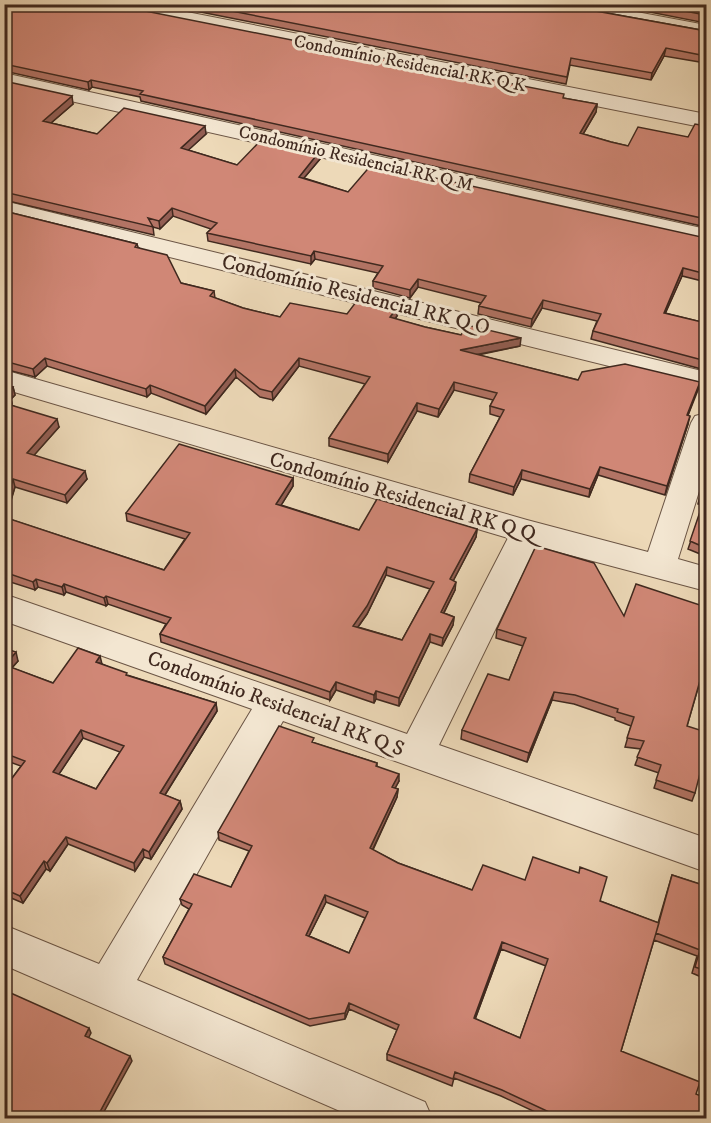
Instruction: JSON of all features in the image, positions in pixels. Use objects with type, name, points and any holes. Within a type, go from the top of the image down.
[{"type":"street","name":"Condomínio Residencial RK Q K","points":[[112,4],[706,121]]},
{"type":"street","points":[[559,4],[706,31]]},
{"type":"street","name":"Condomínio Residencial RK Q M","points":[[4,79],[706,237]]},
{"type":"street","name":"Condomínio Residencial RK Q O","points":[[4,208],[706,381]]},
{"type":"street","name":"Condomínio Residencial RK Q Q","points":[[4,379],[527,532],[660,565],[706,579]]},
{"type":"street","points":[[660,565],[706,423]]},
{"type":"street","name":"Condomínio Residencial RK Q S","points":[[4,607],[416,753],[527,532]]},
{"type":"street","points":[[108,989],[275,702]]},
{"type":"street","points":[[416,753],[706,855]]},
{"type":"street","points":[[4,945],[409,1119]]},
{"type":"building","points":[[4,4],[110,4],[564,94],[563,98],[597,104],[580,133],[628,146],[638,127],[688,137],[695,124],[706,126],[706,219],[140,94],[143,91],[4,64]]},
{"type":"building","points":[[196,4],[557,4],[706,31],[706,56],[666,48],[652,73],[571,58],[567,77]]},
{"type":"building","points":[[648,4],[706,4],[706,15]]},
{"type":"building","points":[[4,81],[72,96],[43,121],[97,134],[124,108],[205,126],[181,148],[237,165],[262,139],[319,152],[299,177],[348,192],[372,164],[706,238],[706,274],[683,268],[664,313],[706,323],[706,361],[593,331],[601,314],[543,300],[532,319],[479,306],[486,296],[418,279],[410,290],[373,281],[383,266],[314,251],[311,256],[207,233],[217,223],[172,208],[159,221],[148,218],[153,227],[4,192]]},
{"type":"building","points":[[4,211],[137,244],[135,247],[167,255],[181,283],[214,291],[210,296],[243,308],[280,317],[290,303],[347,314],[359,298],[397,308],[390,317],[425,327],[461,335],[467,325],[521,338],[460,350],[578,380],[582,372],[625,364],[700,382],[687,415],[690,416],[667,486],[600,467],[590,489],[522,470],[514,487],[470,474],[504,410],[490,406],[497,393],[454,382],[439,409],[417,403],[388,454],[329,438],[370,377],[299,358],[272,392],[260,389],[235,369],[205,406],[150,385],[146,389],[45,358],[33,369],[4,361]]},
{"type":"building","points":[[4,384],[13,387],[5,394],[10,395],[4,402]]},
{"type":"building","points":[[4,403],[57,419],[27,453],[85,471],[65,495],[13,479],[4,506]]},
{"type":"building","points":[[179,444],[293,478],[276,504],[359,530],[377,499],[477,529],[450,579],[456,582],[441,612],[454,617],[443,638],[430,634],[399,698],[376,691],[374,695],[336,682],[330,692],[160,634],[171,618],[64,584],[62,587],[36,579],[33,582],[4,572],[4,517],[164,570],[190,533],[126,513]],"holes":[[[387,567],[434,582],[402,640],[353,626],[367,606]]]},
{"type":"building","points":[[706,474],[706,548],[690,541],[705,497],[700,496]]},
{"type":"building","points":[[536,546],[594,563],[624,616],[636,584],[706,607],[706,678],[701,677],[687,726],[706,732],[706,750],[695,793],[656,780],[661,765],[637,757],[644,741],[627,738],[634,717],[617,712],[618,709],[575,695],[554,692],[529,753],[462,730],[488,674],[509,680],[526,638],[497,629]]},
{"type":"building","points":[[4,648],[16,652],[5,665],[53,683],[78,648],[100,656],[96,662],[127,673],[126,675],[216,703],[160,793],[180,801],[149,852],[143,849],[134,863],[66,837],[47,863],[44,861],[20,896],[4,889],[4,789],[25,761],[4,753]],"holes":[[[81,730],[124,746],[96,789],[53,772]]]},
{"type":"building","points":[[279,726],[314,738],[312,742],[377,763],[376,766],[399,774],[392,787],[398,789],[370,848],[398,863],[472,890],[483,865],[525,880],[533,857],[579,873],[580,867],[607,877],[600,901],[659,923],[621,1051],[700,1082],[696,1094],[706,1098],[706,1119],[564,1119],[502,1090],[455,1072],[453,1079],[387,1054],[399,1025],[349,1003],[345,1013],[309,1019],[163,957],[192,904],[180,899],[194,874],[231,887],[252,846],[218,832]],"holes":[[[325,895],[368,912],[349,953],[306,935]],[[502,942],[548,959],[520,1038],[474,1018]]]},
{"type":"building","points":[[672,875],[706,886],[706,971],[695,967],[700,950],[656,933]]},
{"type":"building","points":[[4,990],[89,1028],[85,1036],[130,1056],[96,1119],[4,1119]]}]
